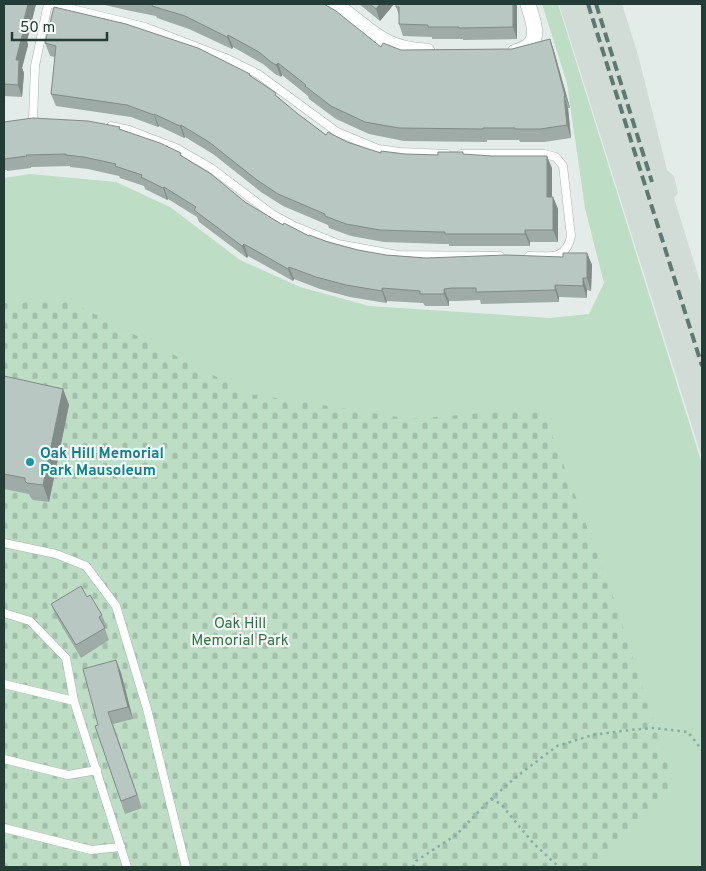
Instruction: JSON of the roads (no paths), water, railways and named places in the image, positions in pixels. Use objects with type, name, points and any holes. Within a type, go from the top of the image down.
[{"type":"street","points":[[334,4],[373,34],[396,47],[413,51],[441,51]]},
{"type":"street","points":[[497,51],[516,52],[534,42],[536,30],[528,4]]},
{"type":"lane","points":[[33,118],[35,66],[50,4],[145,27],[228,59],[258,74],[337,132],[378,149],[427,154],[544,154],[556,157],[563,166],[571,236],[569,245],[563,253],[554,256],[525,256]]},
{"type":"lane","points":[[24,120],[42,119]]},
{"type":"lane","points":[[102,124],[128,130],[176,148],[211,168],[272,214],[294,226],[338,244],[398,255],[505,256]]},
{"type":"lane","points":[[4,543],[56,554],[86,566],[116,606],[147,709],[186,867]]},
{"type":"lane","points":[[4,613],[30,621],[66,658],[74,701],[127,867]]},
{"type":"lane","points":[[4,684],[74,701]]},
{"type":"lane","points":[[4,759],[68,775],[97,770]]},
{"type":"lane","points":[[4,828],[91,850],[121,847]]},
{"type":"railway","points":[[588,4],[702,366]]},
{"type":"railway","points":[[596,4],[652,182]]},
{"type":"place","name":"Oak Hill Memorial Park Mausoleum","points":[[30,462]]},
{"type":"park label","name":"Oak Hill Memorial Park","points":[[240,632]]}]
